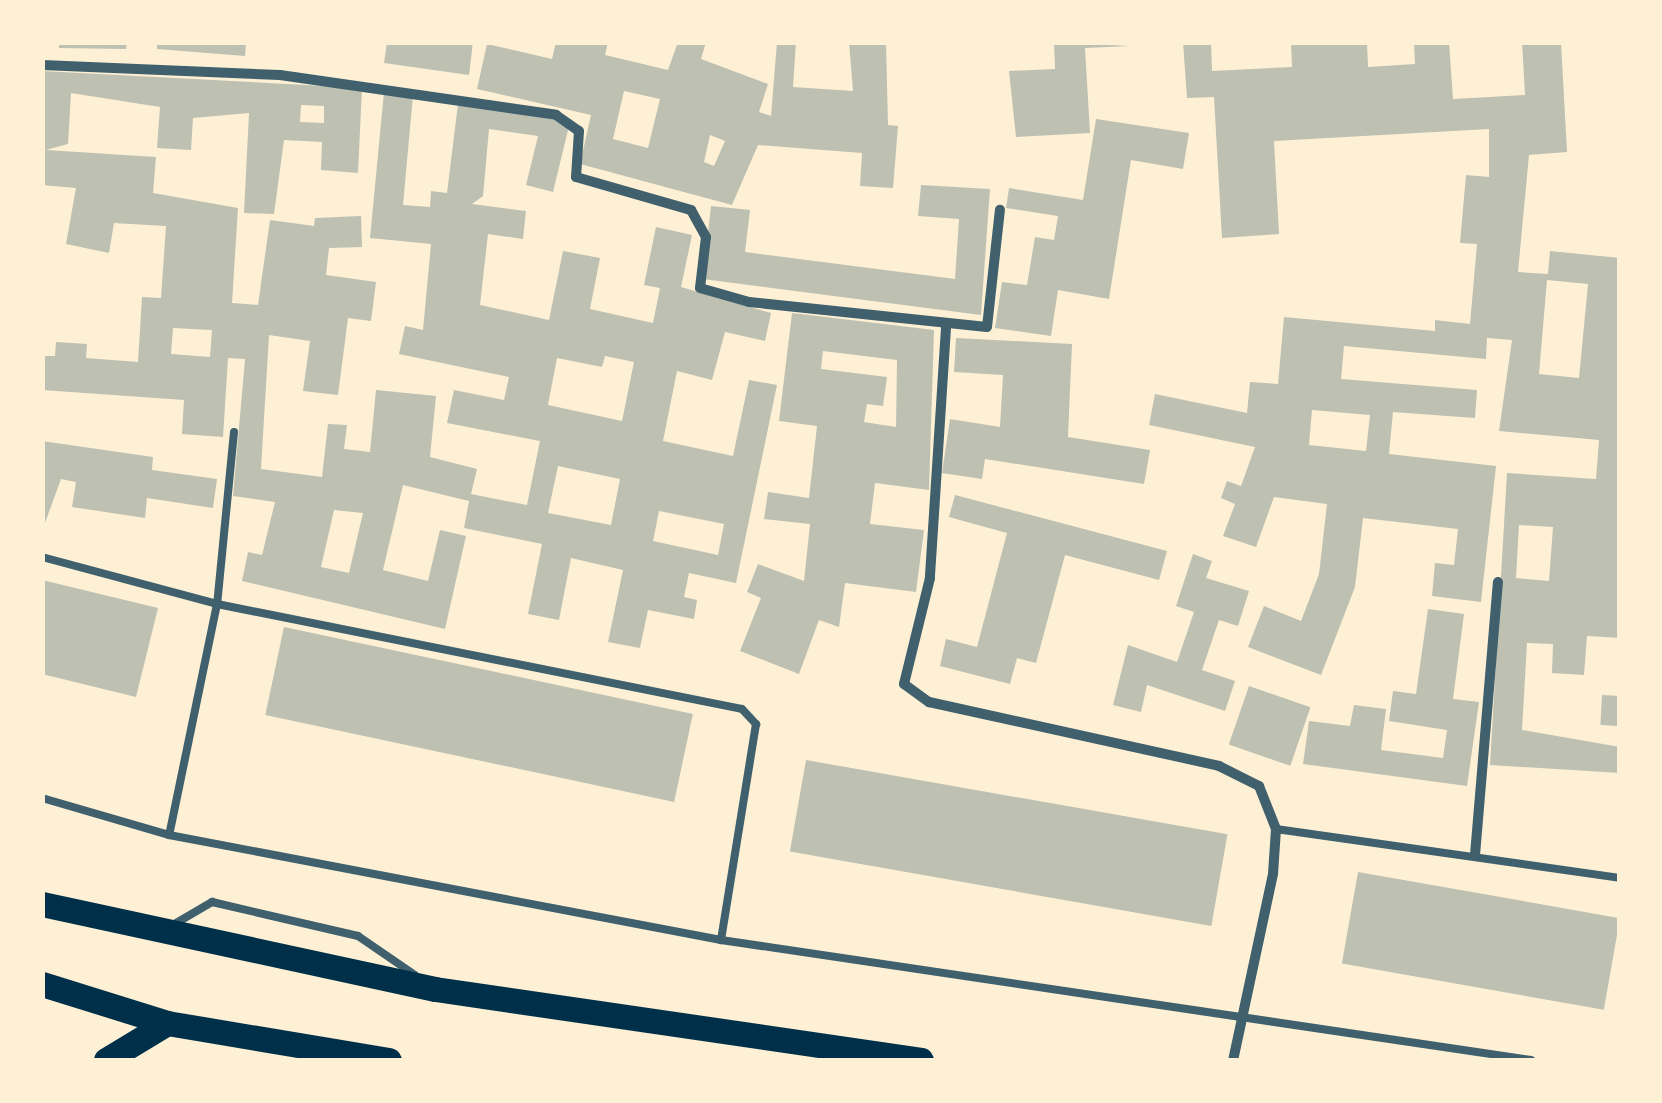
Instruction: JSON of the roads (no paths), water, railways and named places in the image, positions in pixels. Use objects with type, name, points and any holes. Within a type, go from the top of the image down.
[{"type":"main road","points":[[42,904],[155,935],[435,990],[920,1060]]},
{"type":"main road","points":[[42,984],[167,1023],[389,1060]]},
{"type":"main road","points":[[106,1060],[167,1023]]},
{"type":"street","points":[[42,65],[280,75],[570,120],[579,132],[576,177],[586,186],[675,200],[700,216],[706,237],[696,278],[711,294],[979,330],[990,320],[1000,210]]},
{"type":"street","points":[[946,328],[930,578],[904,684],[928,702],[1244,776],[1268,800],[1276,829],[1246,1015],[1233,1060]]},
{"type":"street","points":[[1474,855],[1498,582]]},
{"type":"lane","points":[[169,834],[217,604],[234,432]]},
{"type":"lane","points":[[42,556],[217,604],[742,709],[756,724],[721,940]]},
{"type":"lane","points":[[42,798],[169,834],[721,940],[1531,1060]]},
{"type":"lane","points":[[1276,829],[1620,878]]},
{"type":"lane","points":[[155,935],[212,902],[358,936],[435,990]]}]
